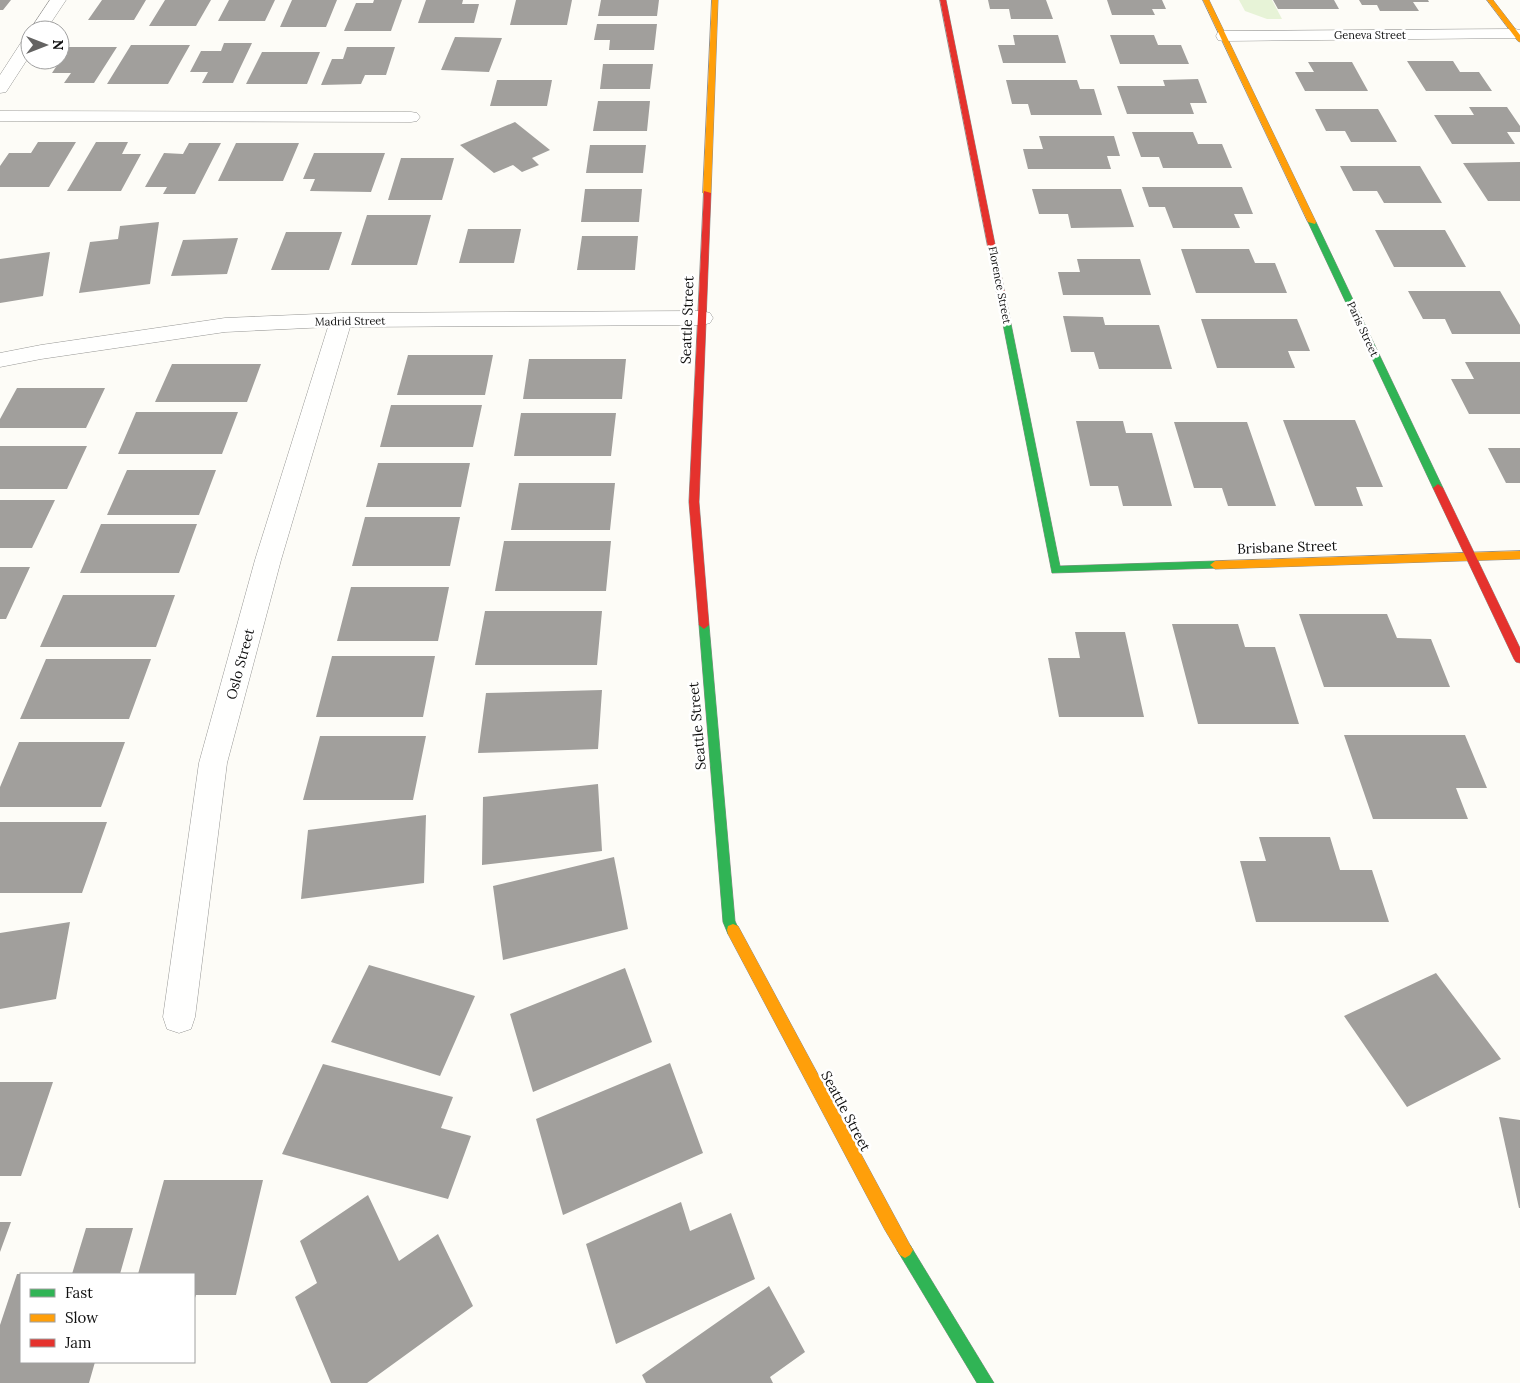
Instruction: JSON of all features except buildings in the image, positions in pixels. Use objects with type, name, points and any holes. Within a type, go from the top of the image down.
[{"type":"street","points":[[45,20],[58,0]]},
{"type":"street","name":"Seattle Street","points":[[715,0],[694,502],[729,922],[890,1225],[986,1383]]},
{"type":"street","name":"Florence Street","points":[[943,0],[1056,570]]},
{"type":"street","name":"Paris Street","points":[[1206,0],[1520,659]]},
{"type":"street","points":[[1490,0],[1518,37]]},
{"type":"street","name":"Geneva Street","points":[[1224,36],[1518,37]]},
{"type":"street","points":[[0,88],[20,57]]},
{"type":"street","points":[[0,116],[411,117]]},
{"type":"street","name":"Madrid Street","points":[[0,360],[41,352],[225,325],[341,320],[702,318]]},
{"type":"street","name":"Oslo Street","points":[[179,1017],[213,763],[268,560],[341,320]]},
{"type":"street","name":"Brisbane Street","points":[[1056,570],[1470,556],[1520,556]]},
{"type":"green space","points":[[1239,0],[1272,0],[1282,19],[1267,19],[1245,11]]},
{"type":"traffic: fast","points":[[1312,222],[1438,488]]},
{"type":"traffic: fast","points":[[1004,309],[1056,570],[1215,565]]},
{"type":"traffic: fast","points":[[704,625],[729,922],[733,930]]},
{"type":"traffic: fast","points":[[905,1250],[986,1383]]},
{"type":"traffic: slow","points":[[707,193],[715,0]]},
{"type":"traffic: slow","points":[[1206,0],[1312,222]]},
{"type":"traffic: slow","points":[[1490,0],[1520,40]]},
{"type":"traffic: slow","points":[[1215,565],[1520,555]]},
{"type":"traffic: slow","points":[[733,930],[905,1250]]},
{"type":"traffic: jam","points":[[943,0],[1004,309]]},
{"type":"traffic: jam","points":[[704,625],[694,502],[707,193]]},
{"type":"traffic: jam","points":[[1438,488],[1520,659]]}]
